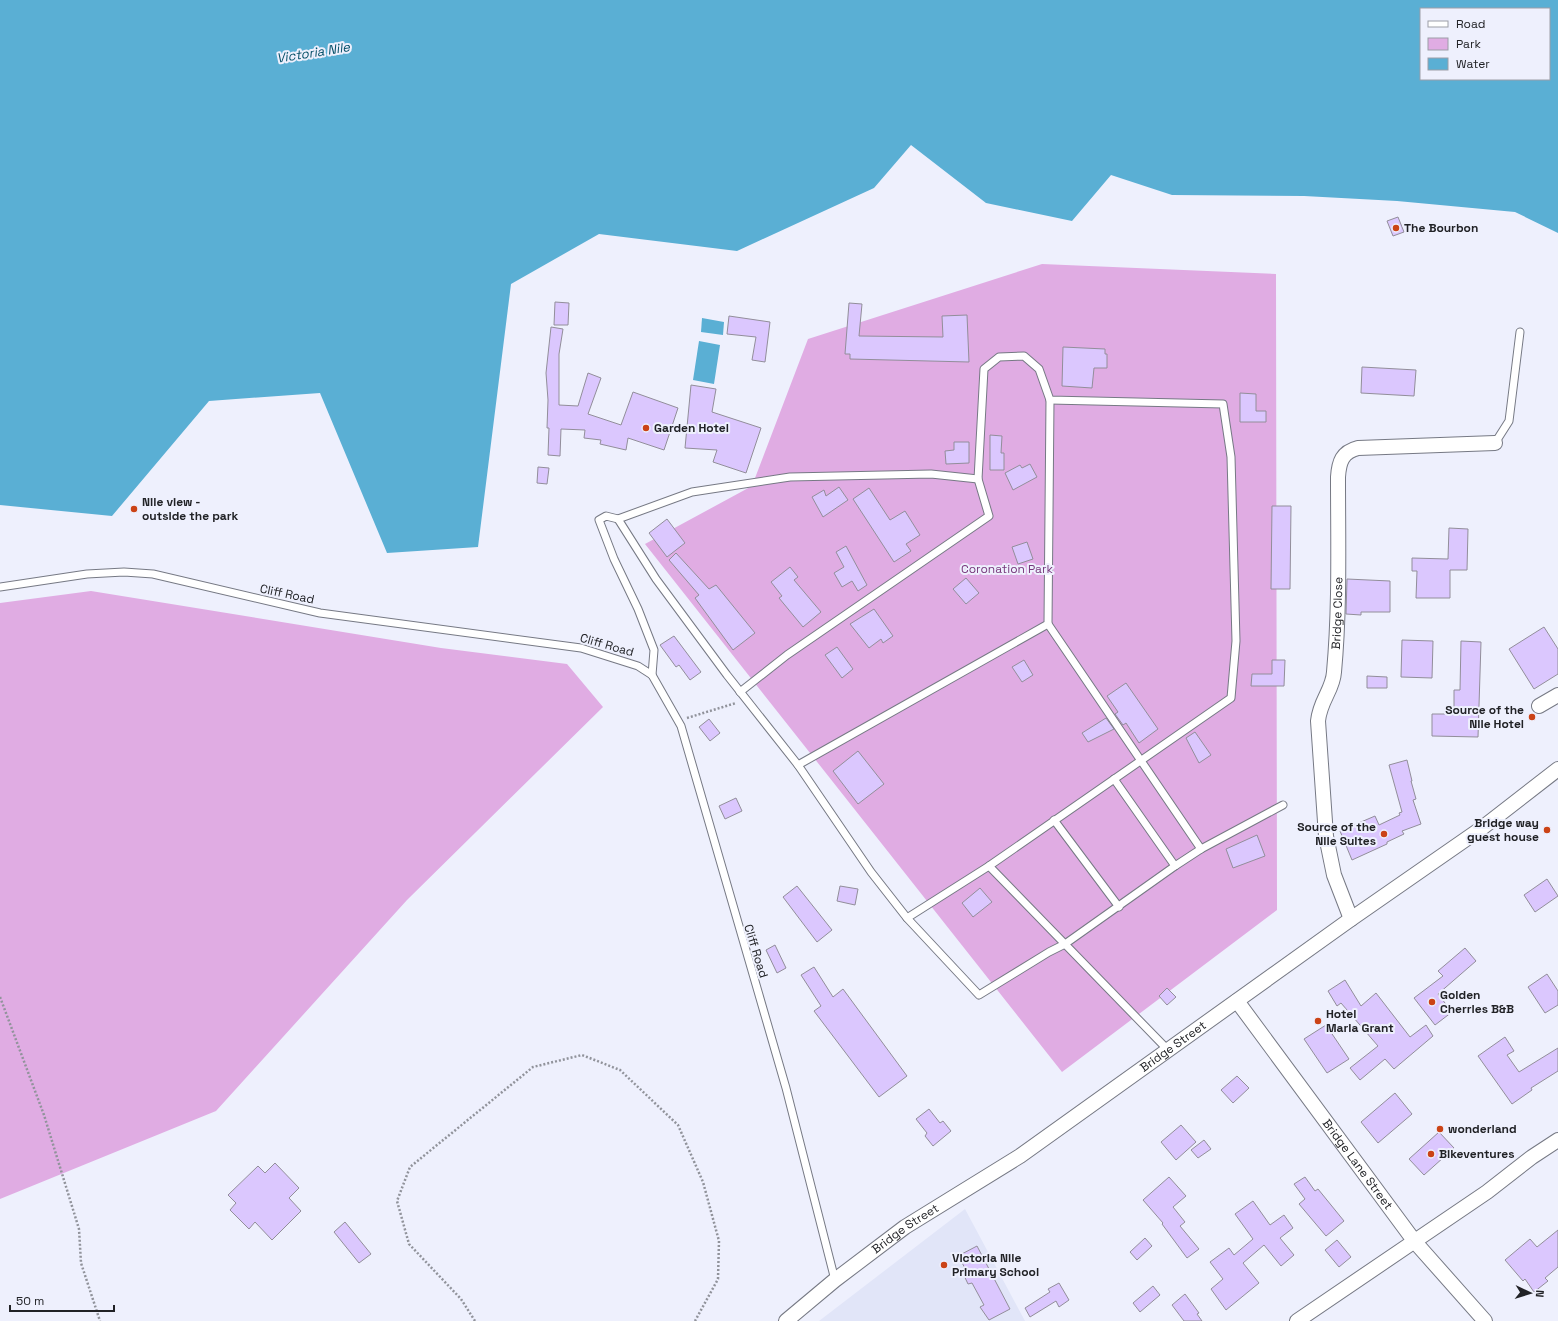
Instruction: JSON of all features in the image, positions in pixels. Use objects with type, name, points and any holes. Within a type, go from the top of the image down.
[{"type":"street","name":"Bridge Close","points":[[1351,919],[1334,876],[1326,836],[1318,721],[1319,710],[1331,686],[1334,673],[1338,601],[1338,477],[1341,459],[1345,453],[1358,448],[1495,444]]},
{"type":"street","points":[[1539,706],[1558,695]]},
{"type":"street","name":"Bridge Street","points":[[786,1321],[835,1280],[905,1227],[1020,1156],[1351,919],[1482,828],[1558,769]]},
{"type":"street","name":"Bridge Lane Street","points":[[1237,1001],[1415,1242],[1485,1321]]},
{"type":"street","points":[[1297,1321],[1415,1242],[1487,1192],[1532,1157],[1558,1140]]},
{"type":"lane","points":[[1495,444],[1509,421],[1520,332]]},
{"type":"lane","points":[[740,692],[787,655],[989,516],[978,479],[984,369],[999,357],[1024,356],[1039,369],[1050,400],[1048,624],[1201,850]]},
{"type":"lane","points":[[907,918],[989,866],[1231,698],[1236,641],[1231,457],[1223,404],[1050,400]]},
{"type":"lane","points":[[652,675],[654,650],[638,609],[614,559],[599,520],[606,516],[618,519],[692,492],[790,477],[931,474],[978,479]]},
{"type":"lane","points":[[618,519],[656,578],[746,700],[798,765],[871,872],[907,918],[979,995],[1049,952],[1065,944],[1175,866],[1283,805]]},
{"type":"lane","name":"Cliff Road","points":[[0,587],[87,574],[124,572],[153,574],[320,613],[581,648],[609,655],[638,666],[652,675],[681,726],[786,1088],[835,1280]]},
{"type":"lane","points":[[798,765],[1048,624]]},
{"type":"lane","points":[[1114,779],[1175,866]]},
{"type":"lane","points":[[1054,820],[1119,907]]},
{"type":"lane","points":[[989,866],[1168,1050]]},
{"type":"path","points":[[678,721],[746,700]]},
{"type":"path","points":[[0,997],[44,1115],[80,1229],[81,1263],[100,1321]]},
{"type":"path","points":[[475,1321],[461,1299],[409,1244],[397,1200],[410,1167],[533,1067],[582,1055],[620,1070],[678,1125],[700,1175],[719,1241],[718,1279],[694,1321]]},
{"type":"shaded area","name":"Victoria Nile Primary School","points":[[965,1209],[1025,1321],[819,1321]]},
{"type":"green space","name":"Coronation Park","points":[[1042,264],[1276,274],[1277,910],[1062,1072],[645,544],[752,486],[808,339]]},
{"type":"green space","points":[[91,591],[441,648],[567,664],[603,707],[407,900],[216,1111],[0,1199],[0,603]]},
{"type":"water","name":"Victoria Nile","points":[[0,0],[1558,0],[1558,233],[1515,212],[1397,201],[1304,196],[1172,195],[1111,175],[1072,221],[986,203],[911,145],[874,188],[737,251],[599,234],[511,284],[478,547],[387,553],[320,393],[209,401],[112,516],[0,505]]},
{"type":"water","points":[[702,318],[724,322],[723,335],[701,332]]},
{"type":"water","points":[[699,341],[720,345],[714,384],[693,380]]},
{"type":"building","points":[[1398,217],[1404,232],[1393,236],[1387,221]]},
{"type":"building","points":[[555,302],[569,303],[568,325],[554,325]]},
{"type":"building","points":[[849,303],[862,304],[859,336],[943,337],[942,316],[967,315],[969,362],[850,359],[850,354],[845,354]]},
{"type":"building","points":[[729,316],[770,322],[765,362],[752,360],[756,337],[727,334]]},
{"type":"building","points":[[551,327],[563,329],[559,354],[559,405],[578,406],[588,373],[601,378],[588,414],[621,425],[633,392],[678,408],[664,450],[628,438],[626,450],[600,444],[601,440],[584,438],[585,430],[561,429],[560,456],[548,455],[549,428],[547,428],[548,400],[546,373]]},
{"type":"building","points":[[1063,347],[1105,349],[1105,354],[1107,354],[1107,368],[1094,368],[1092,388],[1062,386]]},
{"type":"building","points":[[1362,367],[1416,370],[1414,396],[1361,393]]},
{"type":"building","points":[[691,385],[716,389],[712,412],[761,428],[746,473],[713,462],[717,450],[685,448]]},
{"type":"building","points":[[1240,393],[1256,394],[1256,411],[1266,411],[1266,422],[1240,422]]},
{"type":"building","points":[[990,435],[1002,436],[1001,453],[1004,453],[1004,470],[990,470]]},
{"type":"building","points":[[954,442],[969,442],[969,463],[946,464],[945,451],[954,450]]},
{"type":"building","points":[[1030,464],[1037,477],[1013,490],[1005,473],[1020,465],[1022,468]]},
{"type":"building","points":[[538,467],[549,468],[547,484],[537,483]]},
{"type":"building","points":[[839,487],[848,500],[823,517],[812,497],[824,490],[826,496]]},
{"type":"building","points":[[869,488],[890,520],[905,511],[920,535],[906,544],[911,551],[894,562],[853,499]]},
{"type":"building","points":[[1272,506],[1291,506],[1290,589],[1271,589]]},
{"type":"building","points":[[667,519],[685,543],[667,557],[649,533]]},
{"type":"building","points":[[1449,528],[1468,529],[1467,570],[1450,570],[1450,598],[1416,598],[1417,571],[1412,571],[1412,558],[1448,559]]},
{"type":"building","points":[[1027,542],[1033,559],[1018,564],[1012,547]]},
{"type":"building","points":[[846,546],[867,585],[858,591],[852,581],[842,587],[834,573],[844,567],[836,552]]},
{"type":"building","points":[[676,553],[709,589],[716,585],[755,633],[733,650],[695,598],[699,595],[669,560]]},
{"type":"building","points":[[790,567],[798,577],[794,580],[821,612],[803,627],[779,598],[782,596],[771,582]]},
{"type":"building","points":[[966,578],[979,593],[966,604],[953,589]]},
{"type":"building","points":[[1347,579],[1390,581],[1390,612],[1361,612],[1361,615],[1346,614]]},
{"type":"building","points":[[874,609],[893,636],[883,643],[881,639],[869,648],[850,624]]},
{"type":"building","points":[[1544,627],[1558,649],[1558,674],[1534,689],[1509,649]]},
{"type":"building","points":[[674,636],[701,672],[690,680],[679,665],[676,667],[660,645]]},
{"type":"building","points":[[1402,640],[1433,641],[1432,678],[1401,677]]},
{"type":"building","points":[[1461,641],[1481,642],[1478,737],[1432,736],[1432,714],[1454,714],[1454,690],[1460,690]]},
{"type":"building","points":[[837,647],[853,669],[842,678],[825,655]]},
{"type":"building","points":[[1024,660],[1033,675],[1022,682],[1012,667]]},
{"type":"building","points":[[1272,660],[1285,660],[1284,686],[1251,686],[1252,674],[1272,674]]},
{"type":"building","points":[[1367,676],[1387,677],[1387,688],[1367,688]]},
{"type":"building","points":[[1126,683],[1158,729],[1139,743],[1126,723],[1123,725],[1115,714],[1118,712],[1107,696]]},
{"type":"building","points":[[1106,718],[1114,729],[1088,742],[1082,733]]},
{"type":"building","points":[[709,719],[720,733],[710,741],[699,727]]},
{"type":"building","points":[[1195,732],[1211,755],[1199,763],[1186,738]]},
{"type":"building","points":[[858,751],[884,784],[858,804],[833,771]]},
{"type":"building","points":[[1407,760],[1416,799],[1413,800],[1421,824],[1402,831],[1404,834],[1387,842],[1387,844],[1352,860],[1340,831],[1375,816],[1379,825],[1400,815],[1399,813],[1402,812],[1389,765]]},
{"type":"building","points":[[736,798],[742,811],[725,819],[719,806]]},
{"type":"building","points":[[1257,835],[1265,856],[1233,868],[1226,849]]},
{"type":"building","points":[[1547,879],[1558,896],[1535,912],[1524,895]]},
{"type":"building","points":[[797,886],[832,930],[817,942],[783,897]]},
{"type":"building","points":[[840,886],[858,889],[855,905],[837,901]]},
{"type":"building","points":[[980,888],[992,902],[973,917],[962,903]]},
{"type":"building","points":[[775,945],[786,968],[777,973],[766,950]]},
{"type":"building","points":[[1465,948],[1476,961],[1438,994],[1452,1012],[1435,1025],[1414,998],[1443,976],[1438,971]]},
{"type":"building","points":[[814,967],[833,997],[843,989],[907,1076],[879,1097],[814,1011],[821,1006],[801,975]]},
{"type":"building","points":[[1547,974],[1558,991],[1558,1005],[1545,1013],[1528,987]]},
{"type":"building","points":[[1345,980],[1361,1006],[1376,993],[1410,1037],[1426,1025],[1433,1036],[1394,1069],[1385,1059],[1360,1080],[1350,1068],[1378,1046],[1341,1003],[1337,1006],[1328,991]]},
{"type":"building","points":[[1167,988],[1176,997],[1167,1005],[1159,996]]},
{"type":"building","points":[[1326,1025],[1349,1059],[1327,1073],[1304,1039]]},
{"type":"building","points":[[1505,1037],[1514,1051],[1507,1055],[1519,1072],[1558,1048],[1558,1071],[1531,1088],[1532,1090],[1512,1104],[1478,1056]]},
{"type":"building","points":[[1237,1076],[1249,1088],[1233,1103],[1221,1090]]},
{"type":"building","points":[[1395,1093],[1412,1114],[1378,1143],[1361,1122]]},
{"type":"building","points":[[929,1109],[940,1123],[943,1121],[951,1131],[933,1146],[925,1136],[927,1133],[916,1119]]},
{"type":"building","points":[[1181,1125],[1196,1142],[1176,1160],[1161,1142]]},
{"type":"building","name":"Bikeventures","points":[[1439,1132],[1454,1148],[1424,1175],[1409,1159]]},
{"type":"building","points":[[1204,1140],[1211,1149],[1198,1158],[1191,1150]]},
{"type":"building","points":[[275,1163],[299,1188],[289,1198],[301,1211],[272,1240],[255,1222],[249,1229],[230,1210],[236,1203],[228,1195],[258,1166],[265,1173]]},
{"type":"building","points":[[1169,1177],[1186,1196],[1173,1207],[1185,1222],[1180,1226],[1199,1249],[1187,1258],[1162,1224],[1163,1223],[1143,1200]]},
{"type":"building","points":[[1305,1177],[1315,1191],[1318,1189],[1344,1221],[1326,1236],[1299,1204],[1305,1199],[1294,1184]]},
{"type":"building","points":[[1253,1201],[1270,1225],[1284,1215],[1293,1228],[1280,1238],[1294,1255],[1281,1266],[1264,1245],[1243,1263],[1259,1283],[1226,1310],[1211,1289],[1223,1279],[1210,1262],[1229,1248],[1234,1255],[1253,1239],[1235,1214]]},
{"type":"building","points":[[345,1222],[371,1254],[359,1263],[334,1232]]},
{"type":"building","points":[[1558,1230],[1558,1267],[1545,1278],[1548,1281],[1534,1292],[1525,1279],[1523,1281],[1505,1260],[1530,1239],[1537,1247]]},
{"type":"building","points":[[1145,1238],[1152,1246],[1137,1260],[1130,1252]]},
{"type":"building","points":[[1337,1240],[1351,1257],[1339,1267],[1325,1250]]},
{"type":"building","points":[[977,1246],[1010,1309],[989,1320],[980,1307],[984,1305],[972,1283],[968,1284],[961,1269],[965,1268],[958,1256]]},
{"type":"building","points":[[1059,1283],[1069,1300],[1059,1307],[1056,1301],[1030,1317],[1025,1308],[1050,1292],[1048,1289]]},
{"type":"building","points":[[1153,1286],[1160,1295],[1140,1312],[1133,1303]]},
{"type":"building","points":[[1185,1294],[1199,1313],[1197,1314],[1202,1321],[1184,1321],[1172,1305]]},
{"type":"place","name":"The Bourbon","points":[[1396,228]]},
{"type":"place","name":"Garden Hotel","points":[[646,428]]},
{"type":"place","name":"Nile view - outside the park","points":[[134,509]]},
{"type":"place","name":"Source of the Nile Hotel","points":[[1532,717]]},
{"type":"place","name":"Bridge way guest house","points":[[1547,830]]},
{"type":"place","name":"Source of the Nile Suites","points":[[1384,834]]},
{"type":"place","name":"Golden Cherries B&B","points":[[1432,1002]]},
{"type":"place","name":"Hotel Maria Grant","points":[[1318,1021]]},
{"type":"place","name":"wonderland","points":[[1440,1129]]},
{"type":"place","name":"Bikeventures","points":[[1431,1154]]},
{"type":"place","name":"Victoria Nile Primary School","points":[[944,1265]]}]
